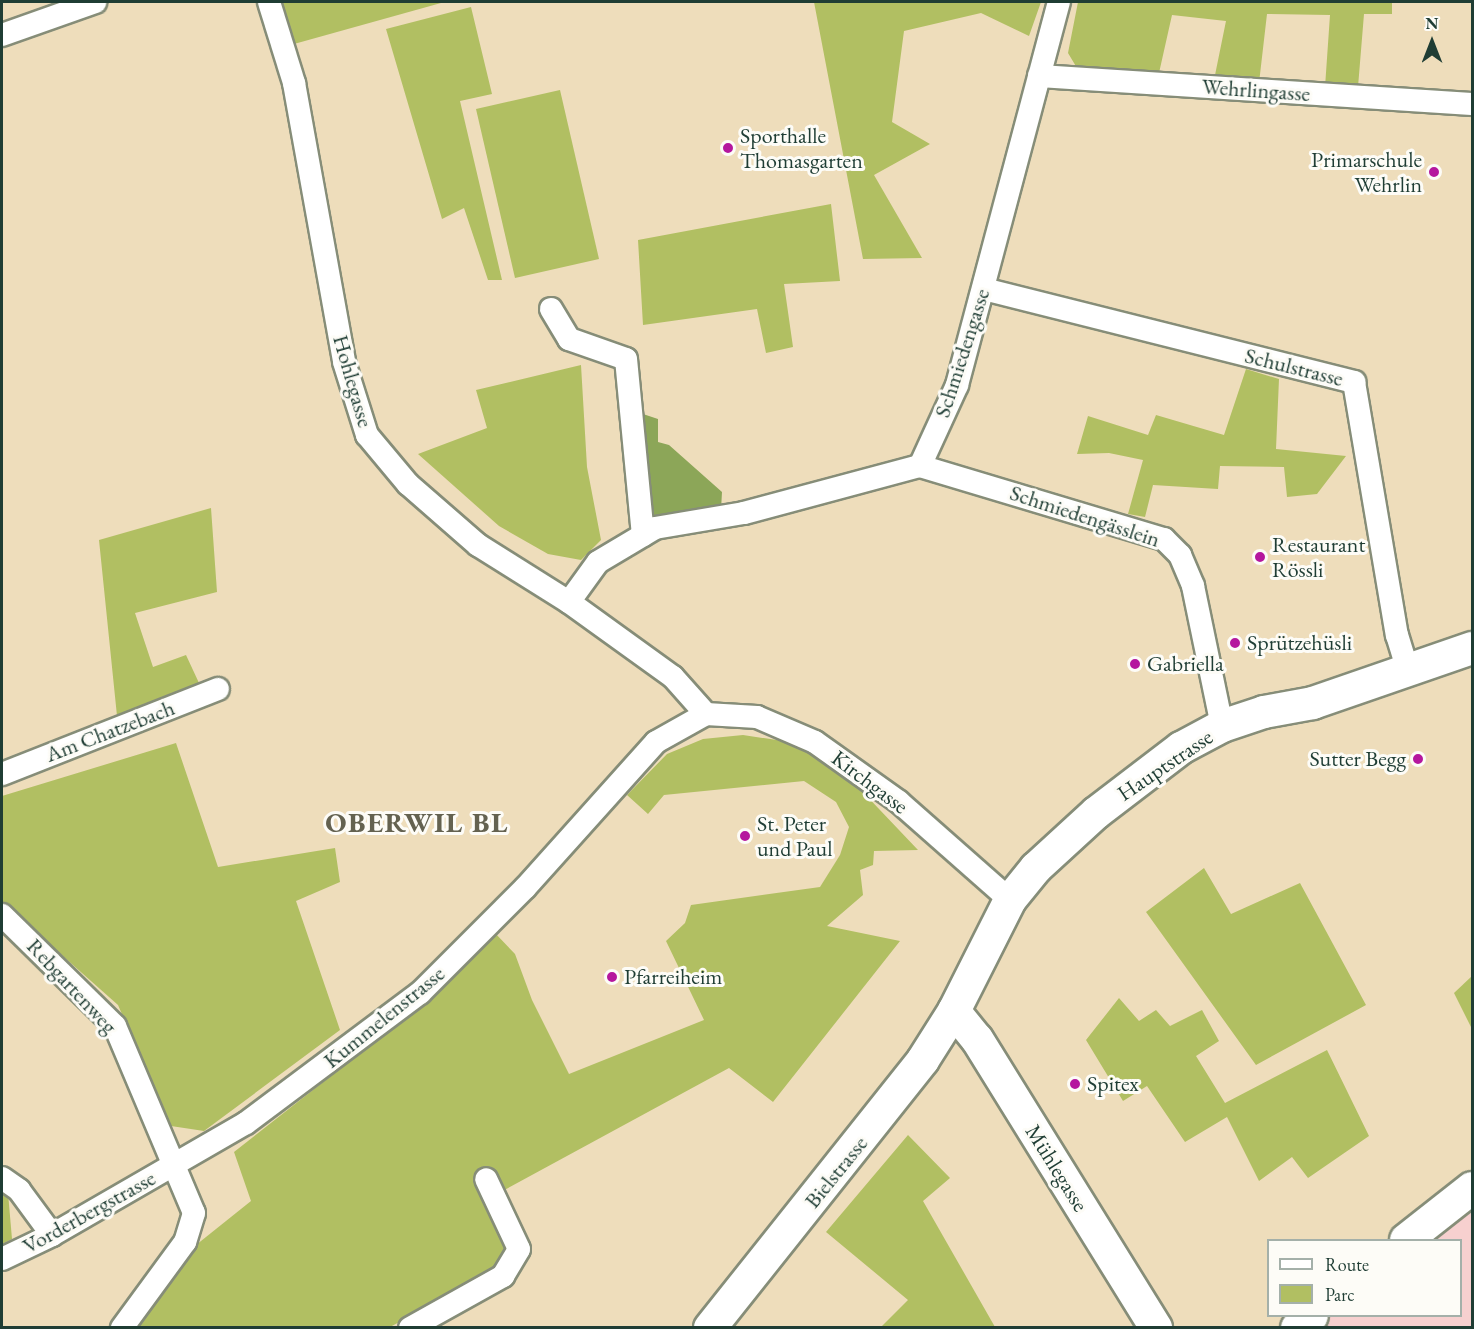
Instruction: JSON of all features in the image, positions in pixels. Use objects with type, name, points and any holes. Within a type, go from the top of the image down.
[{"type":"main road","name":"Hauptstrasse","points":[[954,1011],[1010,900],[1036,867],[1096,813],[1181,748],[1222,726],[1264,712],[1313,703],[1473,648]]},
{"type":"main road","name":"Bielstrasse","points":[[710,1328],[862,1142],[923,1060],[954,1011]]},
{"type":"main road","name":"Mühlegasse","points":[[954,1011],[983,1049],[1156,1328]]},
{"type":"main road","points":[[1407,1239],[1473,1188]]},
{"type":"main road","points":[[1297,1328],[1311,1317]]},
{"type":"street","points":[[2,35],[95,2]]},
{"type":"street","name":"Hohlegasse","points":[[269,2],[294,83],[344,362],[367,435],[408,484],[478,545],[569,602],[673,677],[706,714]]},
{"type":"street","name":"Schmiedengasse","points":[[920,466],[957,385],[1059,2]]},
{"type":"street","name":"Wehrlingasse","points":[[1039,76],[1473,104]]},
{"type":"street","name":"Schulstrasse","points":[[984,289],[1354,382],[1397,635],[1408,671]]},
{"type":"street","points":[[551,309],[569,339],[626,359],[643,535]]},
{"type":"street","points":[[569,602],[598,562],[655,528],[744,513],[920,466]]},
{"type":"street","name":"Schmiedengässlein","points":[[920,466],[1164,538],[1180,555],[1193,586],[1222,726]]},
{"type":"street","name":"Am Chatzebach","points":[[2,774],[218,689]]},
{"type":"street","name":"Kirchgasse","points":[[706,714],[757,717],[815,742],[899,802],[1010,900]]},
{"type":"street","name":"Kummelenstrasse","points":[[176,1164],[246,1123],[420,993],[525,888],[656,742],[706,714]]},
{"type":"street","name":"Rebgartenweg","points":[[2,915],[115,1026],[176,1164]]},
{"type":"street","points":[[122,1328],[185,1242],[194,1213],[176,1164]]},
{"type":"street","name":"Vorderbergstrasse","points":[[2,1259],[52,1235],[176,1164]]},
{"type":"street","points":[[2,1178],[19,1190],[52,1235]]},
{"type":"street","points":[[410,1328],[503,1276],[519,1249],[486,1179]]},
{"type":"shaded area","points":[[1472,1194],[1472,1327],[1295,1328],[1310,1317],[1462,1317],[1462,1239],[1412,1239]]},
{"type":"green space","points":[[279,2],[441,2],[441,3],[294,44]]},
{"type":"green space","points":[[814,2],[1041,2],[1029,36],[981,13],[904,31],[892,122],[930,144],[874,175],[922,258],[863,259]]},
{"type":"green space","points":[[1078,2],[1392,2],[1392,14],[1364,14],[1358,87],[1325,87],[1330,15],[1267,14],[1259,83],[1214,80],[1226,21],[1172,15],[1159,73],[1077,68],[1068,53]]},
{"type":"green space","points":[[471,7],[492,94],[460,101],[502,280],[488,280],[464,208],[442,219],[386,29]]},
{"type":"green space","points":[[560,90],[599,259],[515,278],[476,109]]},
{"type":"green space","points":[[831,204],[840,281],[784,284],[793,347],[766,353],[757,309],[643,325],[638,240]]},
{"type":"green space","points":[[581,365],[587,467],[601,540],[581,560],[548,554],[499,526],[418,454],[487,428],[476,390]]},
{"type":"green space","points":[[1246,369],[1279,379],[1276,449],[1346,456],[1317,494],[1287,497],[1284,467],[1220,466],[1218,489],[1153,485],[1145,517],[1128,514],[1143,460],[1109,453],[1077,454],[1088,416],[1148,435],[1156,415],[1224,435]]},
{"type":"green space","points":[[643,414],[658,419],[658,442],[669,445],[722,492],[721,510],[648,523]]},
{"type":"green space","points":[[211,508],[217,592],[135,613],[153,667],[186,655],[199,683],[117,716],[99,540]]},
{"type":"green space","points":[[743,735],[790,742],[841,769],[918,850],[874,851],[873,865],[860,870],[863,895],[827,926],[900,941],[773,1102],[729,1068],[486,1200],[509,1247],[495,1271],[390,1327],[131,1328],[191,1249],[251,1201],[234,1152],[411,1013],[494,932],[515,954],[532,1000],[569,1074],[704,1020],[666,941],[685,923],[691,905],[820,887],[840,855],[849,827],[836,802],[804,781],[664,795],[648,814],[627,795],[667,754],[703,739]]},
{"type":"green space","points":[[176,743],[218,867],[335,848],[340,882],[296,901],[340,1030],[204,1131],[171,1126],[118,1005],[2,902],[2,796]]},
{"type":"green space","points":[[1204,868],[1231,914],[1300,883],[1366,1005],[1256,1065],[1146,912]]},
{"type":"green space","points":[[1472,976],[1472,1029],[1454,993]]},
{"type":"green space","points":[[1119,998],[1139,1021],[1156,1010],[1170,1026],[1202,1010],[1219,1041],[1196,1056],[1225,1103],[1327,1050],[1369,1136],[1308,1178],[1292,1157],[1259,1181],[1227,1117],[1185,1142],[1147,1086],[1123,1101],[1086,1040]]},
{"type":"green space","points":[[908,1135],[950,1178],[923,1201],[995,1327],[881,1327],[908,1300],[826,1232]]},
{"type":"green space","points":[[2,1190],[8,1193],[12,1239],[2,1244]]},
{"type":"place","name":"Sporthalle Thomasgarten","points":[[728,148]]},
{"type":"place","name":"Primarschule Wehrlin","points":[[1434,172]]},
{"type":"place","name":"Restaurant Rössli","points":[[1260,557]]},
{"type":"place","name":"Sprützehüsli","points":[[1235,643]]},
{"type":"place","name":"Gabriella","points":[[1135,664]]},
{"type":"place","name":"Sutter Begg","points":[[1418,759]]},
{"type":"place","name":"St. Peter und Paul","points":[[745,836]]},
{"type":"place","name":"Pfarreiheim","points":[[612,977]]},
{"type":"place","name":"Spitex","points":[[1075,1084]]},
{"type":"district","name":"OBERWIL BL","points":[[417,822]]}]
